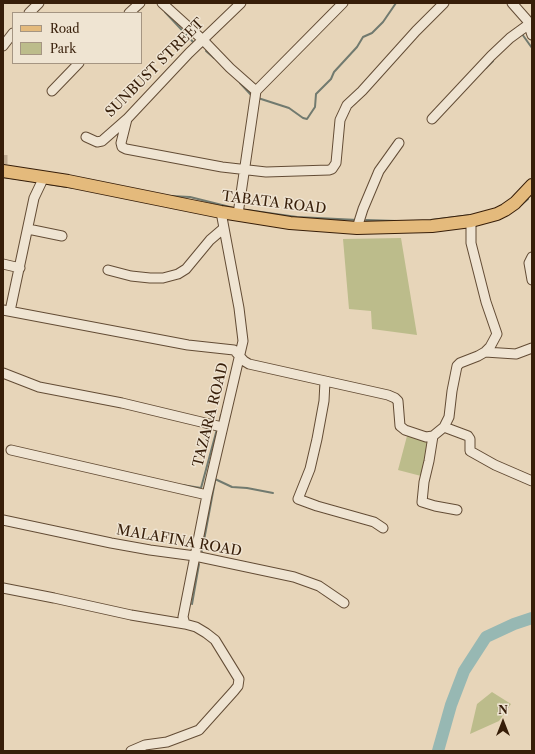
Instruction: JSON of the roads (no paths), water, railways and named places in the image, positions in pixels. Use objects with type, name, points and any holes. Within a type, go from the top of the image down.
[{"type":"main road","name":"TABATA ROAD","points":[[3,171],[135,193],[222,212],[290,222],[357,228],[432,226],[471,221],[505,210],[532,187]]},
{"type":"street","points":[[30,12],[39,3]]},
{"type":"street","points":[[130,12],[140,3]]},
{"type":"street","points":[[162,3],[203,40],[230,68],[256,90]]},
{"type":"street","name":"SUNBUST STREET","points":[[86,137],[97,142],[102,141],[127,119],[152,91],[241,3]]},
{"type":"street","points":[[238,214],[256,90],[343,3]]},
{"type":"street","points":[[127,119],[121,143],[122,147],[126,149],[222,167],[266,172],[325,171],[332,169],[336,163],[340,120],[347,105],[362,91],[416,31],[444,3]]},
{"type":"street","points":[[512,3],[530,23],[532,35]]},
{"type":"street","points":[[432,119],[491,56],[510,38],[530,23]]},
{"type":"street","points":[[3,46],[12,34]]},
{"type":"street","points":[[52,91],[78,64]]},
{"type":"street","points":[[357,228],[363,209],[379,171],[399,143]]},
{"type":"street","points":[[44,177],[34,198],[20,268],[6,310],[188,345],[230,349],[234,350],[249,364],[360,388],[395,398],[398,401],[400,426],[413,434],[426,437],[433,436],[444,427],[449,417],[457,366],[460,362],[485,352],[490,347],[496,334],[471,243],[471,221]]},
{"type":"street","name":"TAZARA ROAD","points":[[185,624],[183,617],[207,495],[240,356],[243,332],[222,212]]},
{"type":"street","points":[[108,270],[150,278],[163,278],[178,274],[186,269],[210,240],[224,228]]},
{"type":"street","points":[[28,230],[62,236]]},
{"type":"street","points":[[532,257],[529,263],[532,280]]},
{"type":"street","points":[[3,264],[20,268]]},
{"type":"street","points":[[485,352],[516,354],[532,348]]},
{"type":"street","points":[[3,373],[39,387],[122,403],[222,427]]},
{"type":"street","points":[[325,381],[324,401],[317,439],[310,469],[298,499],[374,522],[383,528]]},
{"type":"street","points":[[444,427],[468,436],[470,438],[470,451],[494,465],[532,481]]},
{"type":"street","points":[[433,436],[424,482],[422,502],[457,510]]},
{"type":"street","points":[[11,450],[207,495]]},
{"type":"street","name":"MALAFINA ROAD","points":[[3,520],[150,550],[196,556],[301,579],[319,586],[344,603]]},
{"type":"street","points":[[3,588],[131,616],[185,624],[196,627],[215,640],[239,679],[238,686],[199,730],[167,742],[145,745],[131,751]]},
{"type":"waterway","points":[[258,98],[289,108],[303,118],[307,119],[315,107],[316,94],[331,79],[334,72],[357,47],[363,37],[372,33],[383,22],[396,3]]},
{"type":"waterway","points":[[165,12],[194,43]]},
{"type":"waterway","points":[[520,34],[522,34],[532,48]]},
{"type":"waterway","points":[[206,51],[214,58]]},
{"type":"waterway","points":[[486,68],[493,61]]},
{"type":"waterway","points":[[240,83],[252,96]]},
{"type":"waterway","points":[[3,177],[32,181]]},
{"type":"waterway","points":[[48,184],[74,188]]},
{"type":"waterway","points":[[171,196],[190,197],[234,208]]},
{"type":"waterway","points":[[521,205],[528,199]]},
{"type":"waterway","points":[[247,210],[297,217],[358,220]]},
{"type":"waterway","points":[[431,220],[471,215]]},
{"type":"waterway","points":[[366,220],[397,221]]},
{"type":"waterway","points":[[269,225],[280,227]]},
{"type":"waterway","points":[[217,422],[219,423],[221,415]]},
{"type":"waterway","points":[[182,485],[201,488],[217,429]]},
{"type":"waterway","points":[[215,479],[232,487],[273,493]]},
{"type":"waterway","points":[[202,551],[215,481]]},
{"type":"waterway","points":[[192,604],[199,564]]},
{"type":"waterway","points":[[438,751],[451,705],[464,671],[486,637],[514,624],[532,618]]},
{"type":"tunnel","points":[[3,155],[3,171]]}]
